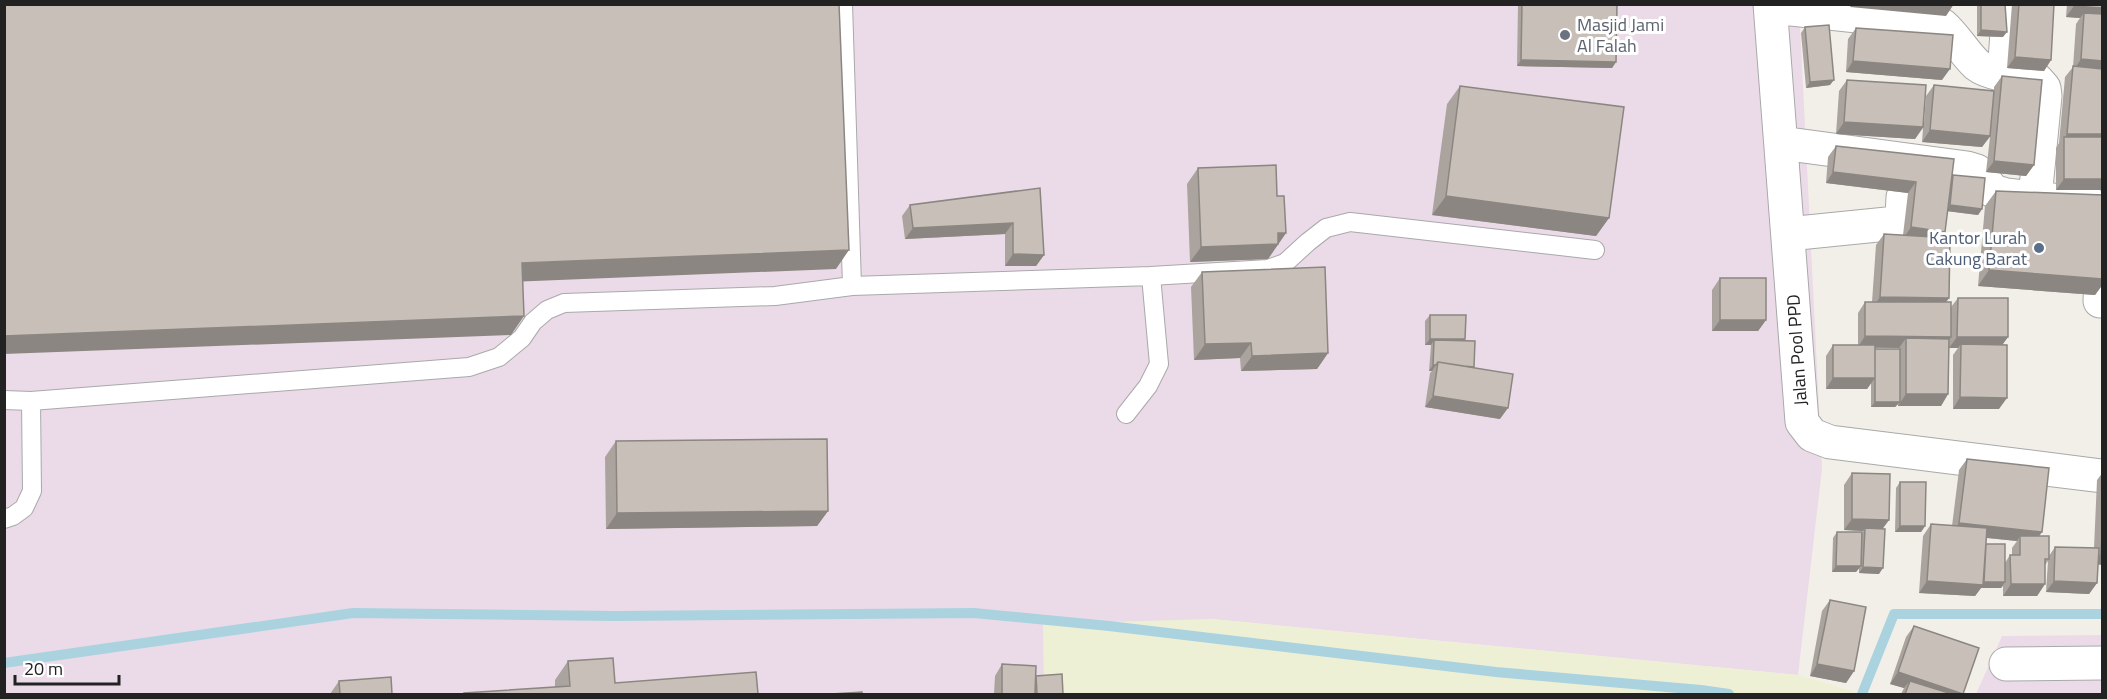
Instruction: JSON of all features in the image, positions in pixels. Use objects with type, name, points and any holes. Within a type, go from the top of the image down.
[{"type":"street","points":[[2004,75],[2009,4]]},
{"type":"street","points":[[1771,6],[1942,26],[1953,34],[1980,67],[2004,75],[2037,80],[2044,88],[2045,96],[2035,198]]},
{"type":"street","name":"Jalan Pool PPD","points":[[1771,6],[1802,422],[1812,435],[1830,442],[2103,476]]},
{"type":"street","points":[[1781,143],[1967,168],[1977,171],[1993,191],[2006,195],[2090,204],[2103,209]]},
{"type":"street","points":[[1788,234],[1897,223],[1902,216],[1903,197]]},
{"type":"street","points":[[2100,301],[2103,249]]},
{"type":"street","points":[[2006,664],[2103,663]]},
{"type":"lane","points":[[843,4],[852,286]]},
{"type":"lane","points":[[4,400],[31,401],[469,367],[499,357],[522,338],[533,322],[547,310],[564,303],[775,296],[852,286],[1151,276],[1268,269],[1285,263],[1326,228],[1350,222],[1595,250]]},
{"type":"lane","points":[[1126,414],[1148,386],[1159,364],[1151,276]]},
{"type":"lane","points":[[4,519],[24,508],[32,491],[31,401]]},
{"type":"shaded area","points":[[4,5],[1799,5],[1822,469],[1798,675],[1211,619],[1044,694],[5,694]]},
{"type":"shaded area","points":[[2102,635],[2102,694],[1976,694],[2002,636]]},
{"type":"green space","points":[[1211,619],[1798,675],[1856,692],[1856,694],[1044,694],[1043,624]]},
{"type":"building","points":[[4,4],[839,4],[849,250],[522,263],[524,316],[4,336]]},
{"type":"building","name":"Masjid Jami Al Falah","points":[[1522,4],[1617,4],[1616,62],[1521,60]]},
{"type":"building","points":[[1981,4],[2005,4],[2007,32],[1981,30]]},
{"type":"building","points":[[2019,4],[2054,4],[2051,60],[2015,57]]},
{"type":"building","points":[[2074,4],[2103,4],[2103,8],[2074,6]]},
{"type":"building","points":[[2084,13],[2103,14],[2103,61],[2081,59]]},
{"type":"building","points":[[1829,25],[1834,80],[1810,82],[1805,27]]},
{"type":"building","points":[[1856,28],[1953,35],[1950,69],[1853,61]]},
{"type":"building","points":[[2073,66],[2103,69],[2103,134],[2067,134]]},
{"type":"building","points":[[2002,76],[2042,80],[2034,165],[1994,161]]},
{"type":"building","points":[[1847,80],[1926,85],[1923,127],[1844,122]]},
{"type":"building","points":[[1934,85],[1994,91],[1990,136],[1930,130]]},
{"type":"building","points":[[1460,86],[1624,107],[1609,218],[1446,196]]},
{"type":"building","points":[[2064,137],[2103,137],[2103,179],[2064,179]]},
{"type":"building","points":[[1836,146],[1954,159],[1945,232],[1911,227],[1916,182],[1833,172]]},
{"type":"building","points":[[1276,165],[1277,196],[1284,196],[1286,233],[1278,233],[1278,244],[1201,247],[1198,168]]},
{"type":"building","points":[[1953,175],[1985,178],[1982,209],[1950,205]]},
{"type":"building","points":[[1040,188],[1044,255],[1013,254],[1013,223],[913,228],[910,205]]},
{"type":"building","name":"Kantor Lurah Cakung Barat","points":[[1996,191],[2103,195],[2103,279],[1989,270]]},
{"type":"building","points":[[1884,234],[1950,238],[1949,298],[1880,297]]},
{"type":"building","points":[[1325,267],[1328,353],[1252,356],[1251,343],[1205,344],[1202,272]]},
{"type":"building","points":[[1720,278],[1766,278],[1766,320],[1720,320]]},
{"type":"building","points":[[1958,298],[2008,298],[2008,337],[1957,337]]},
{"type":"building","points":[[1865,302],[1951,302],[1951,337],[1865,336]]},
{"type":"building","points":[[1430,315],[1466,315],[1465,339],[1430,339]]},
{"type":"building","points":[[1906,338],[1949,339],[1948,394],[1906,394]]},
{"type":"building","points":[[1434,340],[1475,341],[1474,367],[1438,362],[1433,365]]},
{"type":"building","points":[[1961,344],[2007,345],[2007,398],[1960,397]]},
{"type":"building","points":[[1833,345],[1875,345],[1875,378],[1833,378]]},
{"type":"building","points":[[1875,349],[1900,349],[1900,402],[1875,402]]},
{"type":"building","points":[[1438,362],[1513,374],[1508,408],[1433,396]]},
{"type":"building","points":[[827,439],[828,511],[617,513],[616,441]]},
{"type":"building","points":[[1967,459],[2049,468],[2042,532],[1959,523]]},
{"type":"building","points":[[1852,473],[1890,474],[1889,520],[1852,519]]},
{"type":"building","points":[[1900,482],[1926,482],[1925,526],[1900,526]]},
{"type":"building","points":[[2103,520],[2103,553],[2101,553]]},
{"type":"building","points":[[1931,524],[1987,528],[1983,585],[1927,581]]},
{"type":"building","points":[[1865,528],[1885,529],[1883,568],[1863,567]]},
{"type":"building","points":[[1837,532],[1862,532],[1861,566],[1836,566]]},
{"type":"building","points":[[2020,536],[2049,536],[2049,559],[2045,559],[2045,584],[2011,584],[2010,555],[2020,555]]},
{"type":"building","points":[[1986,544],[2005,544],[2005,582],[1984,582]]},
{"type":"building","points":[[2055,547],[2099,548],[2097,583],[2054,581]]},
{"type":"building","points":[[1830,600],[1866,607],[1854,671],[1817,664]]},
{"type":"building","points":[[1914,626],[1979,648],[1963,694],[1898,672]]},
{"type":"building","points":[[613,658],[615,683],[756,672],[758,694],[464,694],[570,686],[568,661]]},
{"type":"building","points":[[1002,664],[1036,666],[1035,694],[1002,694]]},
{"type":"building","points":[[1062,674],[1063,694],[1037,694],[1036,676]]},
{"type":"building","points":[[391,677],[392,694],[340,694],[339,681]]},
{"type":"building","points":[[1910,681],[1952,694],[1905,694]]},
{"type":"building","points":[[862,692],[862,694],[831,694]]},
{"type":"waterway","points":[[4,663],[353,613],[616,616],[974,613],[1109,626],[1496,672],[1729,694]]},
{"type":"waterway","points":[[1862,694],[1894,614],[2102,614]]},
{"type":"place","name":"Masjid Jami Al Falah","points":[[1565,35]]},
{"type":"place","name":"Kantor Lurah Cakung Barat","points":[[2039,248]]}]
